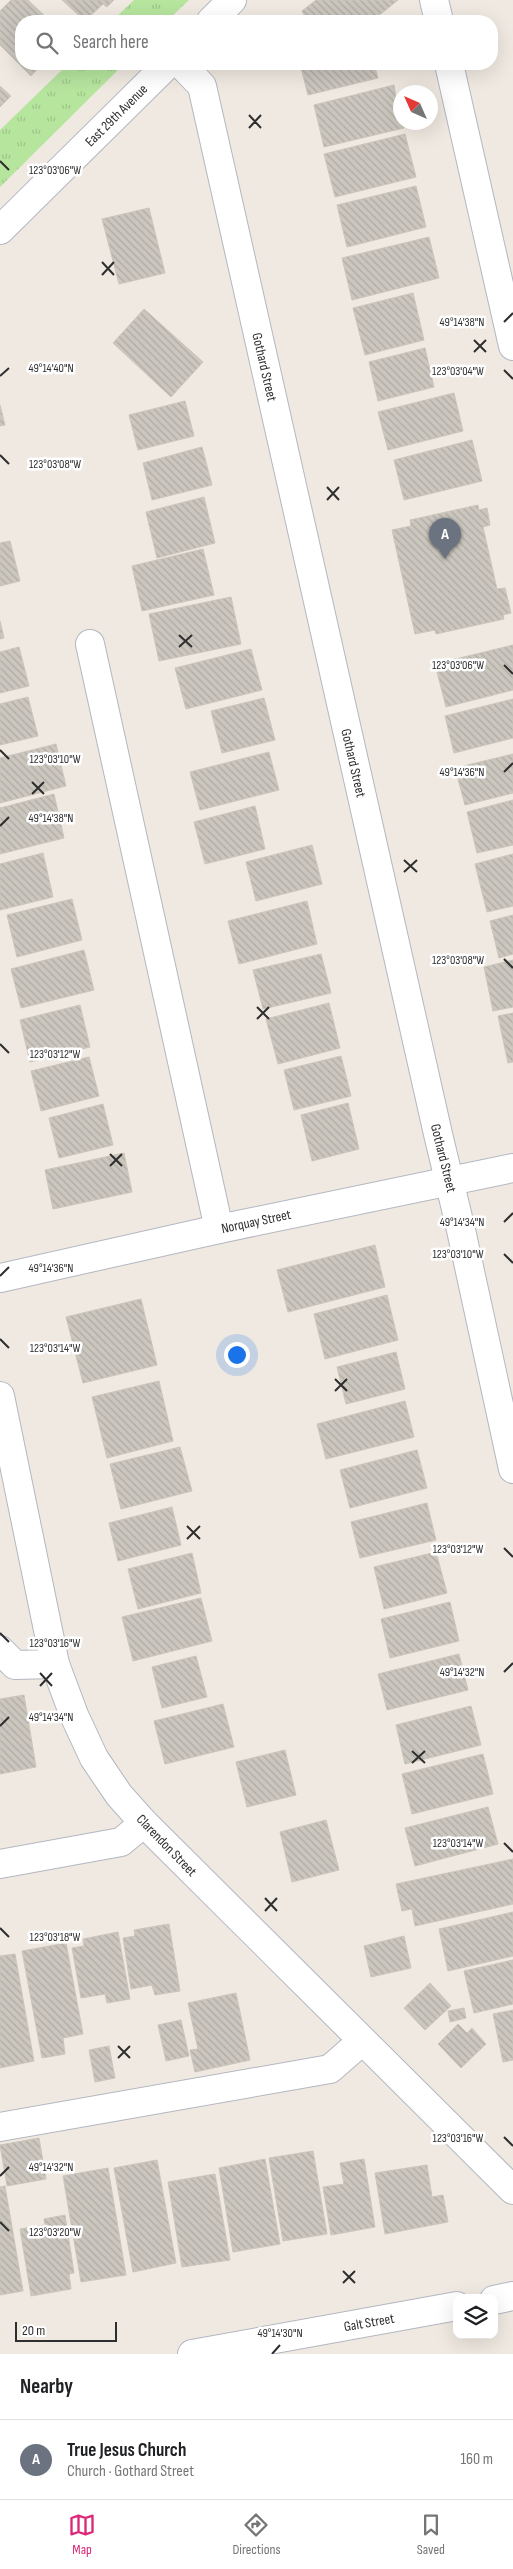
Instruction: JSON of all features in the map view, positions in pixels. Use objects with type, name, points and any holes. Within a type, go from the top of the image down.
[{"type":"street","points":[[217,15],[232,0]]},
{"type":"street","points":[[434,0],[438,15]]},
{"type":"street","name":"East 29th Avenue","points":[[0,230],[162,70]]},
{"type":"street","name":"Gothard Street","points":[[187,70],[202,86],[450,1182],[513,1469]]},
{"type":"street","points":[[450,70],[513,346]]},
{"type":"street","points":[[90,644],[219,1229]]},
{"type":"street","name":"Norquay Street","points":[[0,1278],[219,1229],[513,1168]]},
{"type":"street","name":"Clarendon Street","points":[[0,1396],[55,1664],[74,1714],[94,1758],[119,1794],[144,1823],[513,2190]]},
{"type":"street","points":[[0,1650],[15,1664],[55,1664]]},
{"type":"street","points":[[0,1864],[121,1842],[144,1823]]},
{"type":"street","points":[[0,2127],[330,2069],[362,2041]]},
{"type":"street","points":[[498,2299],[513,2296]]},
{"type":"street","name":"Galt Street","points":[[192,2354],[453,2307]]},
{"type":"green space","points":[[134,0],[189,0],[173,15],[118,15]]},
{"type":"green space","points":[[62,70],[118,70],[0,187],[0,130]]},
{"type":"building","points":[[11,0],[28,0],[44,15],[15,15],[15,60],[0,45],[0,11]]},
{"type":"building","points":[[62,0],[114,0],[107,7],[103,4],[91,15],[78,15]]},
{"type":"building","points":[[316,0],[398,0],[379,15],[304,15],[302,11]]},
{"type":"building","points":[[25,70],[36,70],[31,76]]},
{"type":"building","points":[[302,70],[376,70],[378,78],[308,95]]},
{"type":"building","points":[[393,85],[393,130],[396,130],[324,147],[314,105]]},
{"type":"building","points":[[0,86],[11,96],[0,107]]},
{"type":"building","points":[[405,134],[416,177],[335,197],[324,154]]},
{"type":"building","points":[[416,186],[426,227],[347,247],[337,205]]},
{"type":"building","points":[[149,208],[165,273],[119,284],[102,219]]},
{"type":"building","points":[[429,237],[439,278],[352,300],[342,258]]},
{"type":"building","points":[[413,293],[424,340],[365,355],[353,308]]},
{"type":"building","points":[[144,309],[203,362],[171,397],[113,343]]},
{"type":"building","points":[[425,348],[434,387],[378,401],[369,362]]},
{"type":"building","points":[[454,393],[463,431],[388,450],[378,412]]},
{"type":"building","points":[[185,401],[194,436],[138,450],[129,415]]},
{"type":"building","points":[[0,405],[5,425],[0,426]]},
{"type":"building","points":[[472,440],[482,481],[404,500],[394,460]]},
{"type":"building","points":[[202,447],[212,485],[152,500],[143,463]]},
{"type":"building","points":[[204,497],[215,543],[157,558],[146,512]]},
{"type":"building","points":[[478,505],[479,510],[487,508],[490,525],[483,527],[497,589],[505,588],[511,613],[503,615],[504,619],[436,634],[435,630],[415,634],[392,530],[411,526],[410,520]]},
{"type":"building","points":[[10,541],[20,581],[0,586],[0,543]]},
{"type":"building","points":[[203,549],[214,595],[142,611],[132,566]]},
{"type":"building","points":[[231,597],[241,644],[159,661],[149,614]]},
{"type":"building","points":[[0,621],[4,638],[0,639]]},
{"type":"building","points":[[513,645],[513,690],[446,707],[435,664]]},
{"type":"building","points":[[19,647],[29,686],[0,693],[0,652]]},
{"type":"building","points":[[251,649],[262,690],[186,709],[175,668]]},
{"type":"building","points":[[28,697],[38,736],[0,745],[0,704]]},
{"type":"building","points":[[264,698],[275,740],[222,753],[211,711]]},
{"type":"building","points":[[513,699],[513,738],[454,753],[445,716]]},
{"type":"building","points":[[56,744],[66,786],[0,803],[0,758]]},
{"type":"building","points":[[269,752],[279,790],[200,810],[190,772]]},
{"type":"building","points":[[513,754],[513,793],[465,805],[455,768]]},
{"type":"building","points":[[54,794],[64,838],[0,854],[0,808]]},
{"type":"building","points":[[513,800],[513,845],[477,853],[467,812]]},
{"type":"building","points":[[255,806],[265,849],[205,864],[194,822]]},
{"type":"building","points":[[312,845],[322,884],[256,901],[246,862]]},
{"type":"building","points":[[43,853],[53,897],[0,910],[0,864]]},
{"type":"building","points":[[513,854],[513,906],[487,912],[475,864]]},
{"type":"building","points":[[72,899],[82,940],[17,957],[7,915]]},
{"type":"building","points":[[307,901],[317,944],[239,964],[228,921]]},
{"type":"building","points":[[513,915],[513,954],[499,958],[490,921]]},
{"type":"building","points":[[84,950],[94,990],[21,1008],[11,969]]},
{"type":"building","points":[[321,954],[331,993],[263,1009],[253,970]]},
{"type":"building","points":[[513,960],[513,1007],[493,1011],[484,967]]},
{"type":"building","points":[[329,1003],[340,1048],[278,1064],[266,1019]]},
{"type":"building","points":[[80,1005],[90,1047],[30,1062],[20,1020]]},
{"type":"building","points":[[513,1013],[513,1062],[508,1063],[498,1016]]},
{"type":"building","points":[[341,1056],[351,1096],[294,1110],[284,1070]]},
{"type":"building","points":[[89,1057],[99,1096],[41,1111],[31,1071]]},
{"type":"building","points":[[348,1103],[359,1149],[312,1161],[301,1115]]},
{"type":"building","points":[[103,1104],[113,1145],[59,1158],[49,1118]]},
{"type":"building","points":[[124,1153],[132,1192],[53,1209],[45,1170]]},
{"type":"building","points":[[375,1245],[385,1287],[288,1312],[277,1270]]},
{"type":"building","points":[[387,1295],[398,1340],[325,1359],[314,1314]]},
{"type":"building","points":[[141,1299],[157,1365],[83,1383],[66,1317]]},
{"type":"building","points":[[396,1352],[405,1389],[346,1404],[337,1367]]},
{"type":"building","points":[[159,1381],[173,1441],[107,1458],[92,1397]]},
{"type":"building","points":[[405,1401],[414,1437],[326,1459],[317,1424]]},
{"type":"building","points":[[180,1447],[192,1491],[121,1509],[110,1464]]},
{"type":"building","points":[[417,1450],[427,1488],[350,1508],[340,1470]]},
{"type":"building","points":[[427,1503],[436,1540],[360,1558],[351,1522]]},
{"type":"building","points":[[172,1507],[181,1545],[118,1561],[109,1523]]},
{"type":"building","points":[[436,1552],[447,1593],[384,1609],[374,1567]]},
{"type":"building","points":[[192,1553],[201,1593],[138,1609],[128,1569]]},
{"type":"building","points":[[201,1598],[212,1641],[133,1661],[122,1617]]},
{"type":"building","points":[[450,1602],[459,1641],[390,1658],[381,1619]]},
{"type":"building","points":[[459,1654],[468,1690],[387,1710],[378,1674]]},
{"type":"building","points":[[196,1656],[207,1697],[162,1708],[152,1667]]},
{"type":"building","points":[[24,1695],[36,1767],[0,1774],[0,1699]]},
{"type":"building","points":[[223,1704],[234,1747],[165,1764],[154,1721]]},
{"type":"building","points":[[471,1706],[481,1745],[405,1764],[396,1725]]},
{"type":"building","points":[[285,1750],[296,1795],[247,1807],[236,1762]]},
{"type":"building","points":[[483,1754],[493,1794],[412,1814],[402,1774]]},
{"type":"building","points":[[488,1807],[498,1844],[415,1866],[405,1828]]},
{"type":"building","points":[[326,1820],[339,1870],[292,1882],[280,1832]]},
{"type":"building","points":[[513,1859],[513,1904],[415,1926],[412,1909],[402,1911],[396,1884]]},
{"type":"building","points":[[513,1912],[513,1956],[448,1971],[439,1929]]},
{"type":"building","points":[[169,1924],[180,1991],[155,1995],[152,1985],[131,1989],[123,1938],[135,1936],[134,1930]]},
{"type":"building","points":[[118,1932],[130,1999],[107,2003],[105,1994],[81,1998],[72,1948],[84,1946],[83,1939]]},
{"type":"building","points":[[404,1936],[411,1968],[371,1977],[364,1946]]},
{"type":"building","points":[[66,1943],[83,2034],[63,2038],[65,2054],[42,2058],[22,1951]]},
{"type":"building","points":[[15,1954],[34,2061],[0,2068],[0,1956]]},
{"type":"building","points":[[513,1960],[513,2004],[474,2013],[464,1971]]},
{"type":"building","points":[[430,1983],[451,2006],[425,2030],[404,2008]]},
{"type":"building","points":[[236,1993],[250,2060],[195,2072],[190,2050],[198,2049],[188,2003]]},
{"type":"building","points":[[464,2008],[466,2018],[450,2022],[448,2011]]},
{"type":"building","points":[[513,2010],[513,2060],[503,2062],[493,2014]]},
{"type":"building","points":[[181,2020],[189,2056],[166,2061],[158,2025]]},
{"type":"building","points":[[458,2024],[467,2033],[472,2028],[486,2044],[461,2068],[438,2044]]},
{"type":"building","points":[[109,2046],[115,2078],[95,2082],[89,2050]]},
{"type":"building","points":[[39,2138],[46,2179],[7,2186],[0,2145]]},
{"type":"building","points":[[313,2151],[327,2234],[283,2241],[269,2158]]},
{"type":"building","points":[[265,2159],[280,2244],[233,2252],[219,2168]]},
{"type":"building","points":[[364,2159],[375,2227],[331,2235],[323,2187],[344,2184],[340,2163]]},
{"type":"building","points":[[157,2160],[176,2263],[133,2272],[114,2168]]},
{"type":"building","points":[[427,2165],[432,2197],[443,2195],[448,2222],[385,2234],[375,2173]]},
{"type":"building","points":[[108,2168],[126,2275],[81,2282],[63,2176]]},
{"type":"building","points":[[215,2174],[230,2260],[182,2267],[168,2182]]},
{"type":"building","points":[[5,2186],[23,2291],[0,2295],[0,2187]]},
{"type":"building","points":[[65,2215],[74,2273],[69,2274],[71,2289],[31,2296],[20,2229],[45,2225],[44,2219]]},
{"type":"place","name":"True Jesus Church","points":[[445,559]]}]
